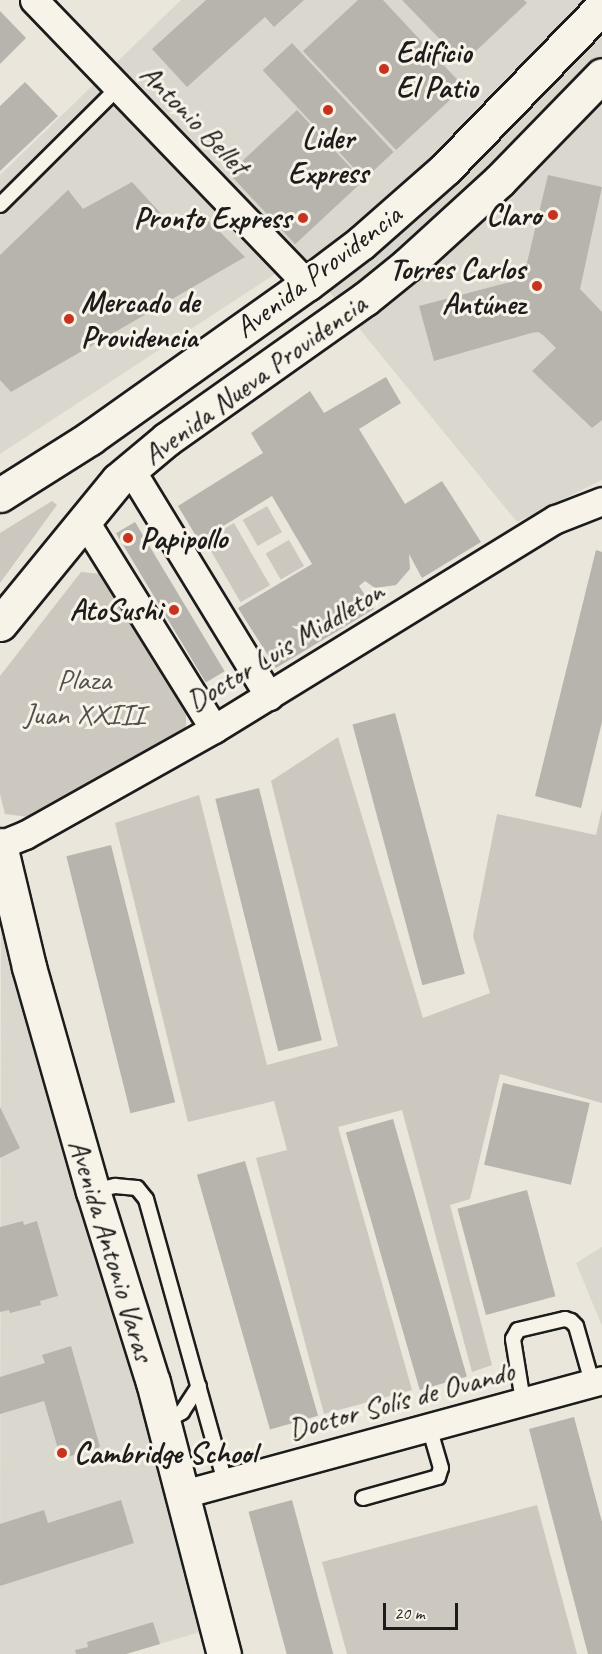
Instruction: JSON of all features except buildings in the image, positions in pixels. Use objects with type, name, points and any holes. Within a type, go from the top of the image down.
[{"type":"main road","name":"Avenida Providencia","points":[[0,495],[90,438],[308,284],[388,220],[446,168],[592,8]]},
{"type":"main road","name":"Avenida Nueva Providencia","points":[[0,624],[84,520],[130,470],[167,438],[332,323],[407,265],[500,180],[602,75]]},
{"type":"main road","name":"Avenida Antonio Varas","points":[[0,845],[29,968],[93,1191],[164,1422],[224,1654]]},
{"type":"street","name":"Antonio Bellet","points":[[34,0],[308,284]]},
{"type":"street","points":[[130,470],[269,696]]},
{"type":"street","name":"Doctor Luis Middleton","points":[[0,845],[25,835],[214,729],[556,519],[602,501]]},
{"type":"street","points":[[84,520],[214,729]]},
{"type":"street","name":"Doctor Solís de Ovando","points":[[183,1494],[597,1381]]},
{"type":"lane","points":[[0,205],[119,87]]},
{"type":"lane","points":[[93,1191],[115,1186],[137,1188],[146,1199],[225,1482]]},
{"type":"lane","points":[[523,1401],[513,1339],[518,1330],[565,1319],[571,1321],[576,1326],[597,1381]]},
{"type":"lane","points":[[164,1422],[182,1412],[200,1386]]},
{"type":"lane","points":[[363,1498],[438,1477],[441,1468],[429,1427]]},
{"type":"shaded area","points":[[181,0],[602,0],[602,480],[517,522],[301,257],[0,454],[0,175]]},
{"type":"shaded area","points":[[1,917],[86,1230],[118,1313],[203,1631],[126,1654],[0,1654]]},
{"type":"shaded area","points":[[602,1247],[602,1326],[576,1263]]},
{"type":"green space","points":[[52,501],[57,505],[0,583],[0,533]]},
{"type":"green space","points":[[267,506],[282,532],[258,546],[243,520]]},
{"type":"green space","points":[[234,523],[270,585],[241,602],[205,540]]},
{"type":"green space","points":[[289,540],[304,566],[281,579],[266,554]]},
{"type":"green space","name":"Plaza Juan XXIII","points":[[81,572],[101,574],[186,714],[186,730],[29,817],[5,814],[0,794],[0,676]]},
{"type":"green space","points":[[338,737],[423,1018],[490,993],[473,936],[497,814],[596,835],[602,809],[602,1103],[500,1074],[470,1199],[450,1205],[492,1365],[472,1372],[402,1110],[338,1127],[412,1390],[324,1414],[256,1158],[287,1150],[274,1101],[188,1122],[115,823],[199,795],[267,1065],[338,1046],[271,781]]},
{"type":"green space","points":[[537,1505],[577,1654],[347,1654],[322,1562]]},
{"type":"place","name":"Edificio El Patio","points":[[384,69]]},
{"type":"place","name":"Lider Express","points":[[328,110]]},
{"type":"place","name":"Claro","points":[[553,215]]},
{"type":"place","name":"Pronto Express","points":[[303,218]]},
{"type":"place","name":"Torres Carlos Antúnez","points":[[537,286]]},
{"type":"place","name":"Mercado de Providencia","points":[[69,319]]},
{"type":"place","name":"Papipollo","points":[[128,538]]},
{"type":"place","name":"AtoSushi","points":[[174,610]]},
{"type":"place","name":"Cambridge School","points":[[62,1453]]}]
